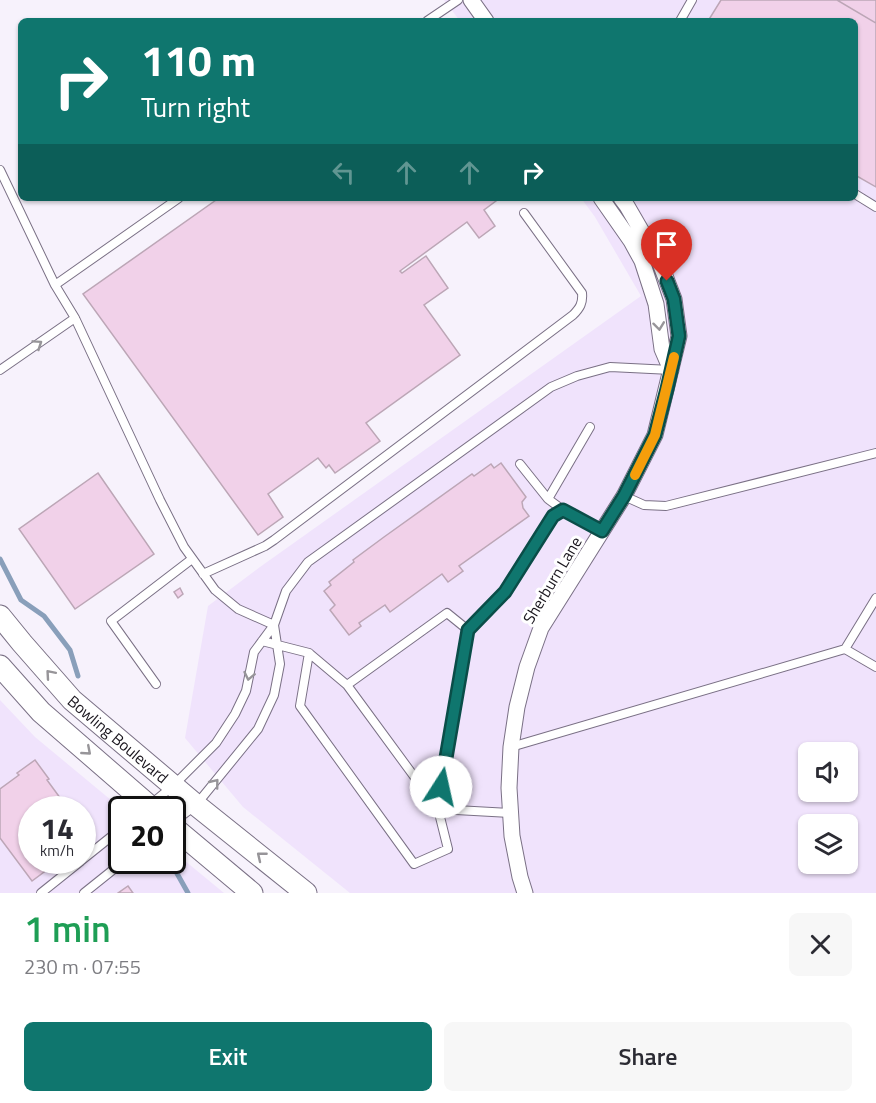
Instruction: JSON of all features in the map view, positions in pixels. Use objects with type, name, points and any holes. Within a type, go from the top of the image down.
[{"type":"street","points":[[471,0],[484,18]]},
{"type":"street","points":[[603,201],[642,261],[656,304],[662,349],[671,370]]},
{"type":"street","name":"Sherburn Lane","points":[[525,893],[512,836],[509,788],[511,747],[517,707],[527,667],[541,628],[624,496],[655,435],[679,336],[674,299],[660,263],[623,201]]},
{"type":"street","name":"Bowling Boulevard","points":[[0,616],[72,700],[196,805],[306,893]]},
{"type":"street","name":"Bowling Boulevard","points":[[0,666],[41,712],[135,796]]},
{"type":"street","points":[[186,836],[252,893]]},
{"type":"lane","points":[[431,18],[458,0]]},
{"type":"lane","points":[[682,18],[692,0]]},
{"type":"lane","points":[[0,170],[56,285],[75,318],[183,547],[215,590],[238,609],[274,625]]},
{"type":"lane","points":[[858,196],[875,205]]},
{"type":"lane","points":[[56,285],[175,201]]},
{"type":"lane","points":[[203,574],[274,540],[579,309],[583,302],[582,293],[524,213]]},
{"type":"lane","points":[[0,370],[75,318]]},
{"type":"lane","points":[[163,796],[216,743],[235,714],[246,692],[254,652],[274,625],[286,591],[308,562],[551,387],[577,376],[610,367],[671,370]]},
{"type":"lane","points":[[548,499],[590,427]]},
{"type":"lane","points":[[624,496],[644,505],[666,506],[876,453]]},
{"type":"lane","points":[[520,464],[548,499],[563,510],[602,531]]},
{"type":"lane","points":[[438,809],[468,630],[505,592],[553,516],[563,510]]},
{"type":"lane","points":[[156,684],[111,621],[192,559]]},
{"type":"lane","points":[[511,747],[845,649],[876,598]]},
{"type":"lane","points":[[347,685],[447,613],[468,630]]},
{"type":"lane","points":[[186,813],[196,805],[258,729],[274,695],[280,664],[274,625]]},
{"type":"lane","points":[[262,641],[309,653],[347,685],[438,809],[448,849],[414,864],[300,706],[309,653]]},
{"type":"lane","points":[[845,649],[876,667]]},
{"type":"lane","points":[[438,809],[510,813]]},
{"type":"lane","points":[[96,849],[108,839]]},
{"type":"lane","points":[[41,893],[65,874]]},
{"type":"lane","points":[[84,893],[108,874]]},
{"type":"shaded area","points":[[444,0],[876,0],[876,893],[350,893],[243,807],[185,738],[208,606],[641,296],[583,201],[858,201],[858,18],[458,18]]},
{"type":"shaded area","points":[[0,700],[35,737],[108,798],[108,874],[186,874],[186,862],[224,893],[0,893]]},
{"type":"building","points":[[721,0],[837,0],[876,23],[876,187],[858,177],[858,18],[710,18]]},
{"type":"building","points":[[837,0],[876,0],[876,23]]},
{"type":"building","points":[[215,201],[496,201],[484,210],[495,226],[479,238],[467,222],[400,271],[402,273],[426,256],[448,288],[424,305],[460,355],[366,423],[380,441],[335,473],[329,465],[326,468],[318,458],[268,494],[283,517],[258,535],[83,294]]},
{"type":"building","points":[[501,463],[526,497],[522,502],[529,516],[459,566],[463,571],[448,582],[442,574],[390,612],[385,605],[359,623],[361,626],[349,635],[330,610],[335,605],[324,591],[331,585],[329,582],[354,562],[353,560],[472,474],[474,476],[491,464],[494,468]]},
{"type":"building","points":[[98,473],[154,554],[75,609],[19,529]]},
{"type":"building","points":[[180,588],[183,594],[178,598],[174,592]]},
{"type":"building","points":[[35,760],[59,796],[18,796],[18,862],[0,838],[0,789],[19,775],[17,773]]},
{"type":"building","points":[[27,874],[41,874],[32,881]]},
{"type":"building","points":[[128,886],[133,893],[118,893]]},
{"type":"waterway","points":[[0,559],[21,600],[44,616],[70,650],[78,676]]},
{"type":"waterway","points":[[177,874],[188,893]]},
{"type":"slow traffic","points":[[635,475],[655,435],[674,357]]},
{"type":"route","points":[[441,787],[468,630],[505,592],[553,516],[563,510],[602,531],[624,496],[655,435],[679,336],[674,299],[667,281]]}]
